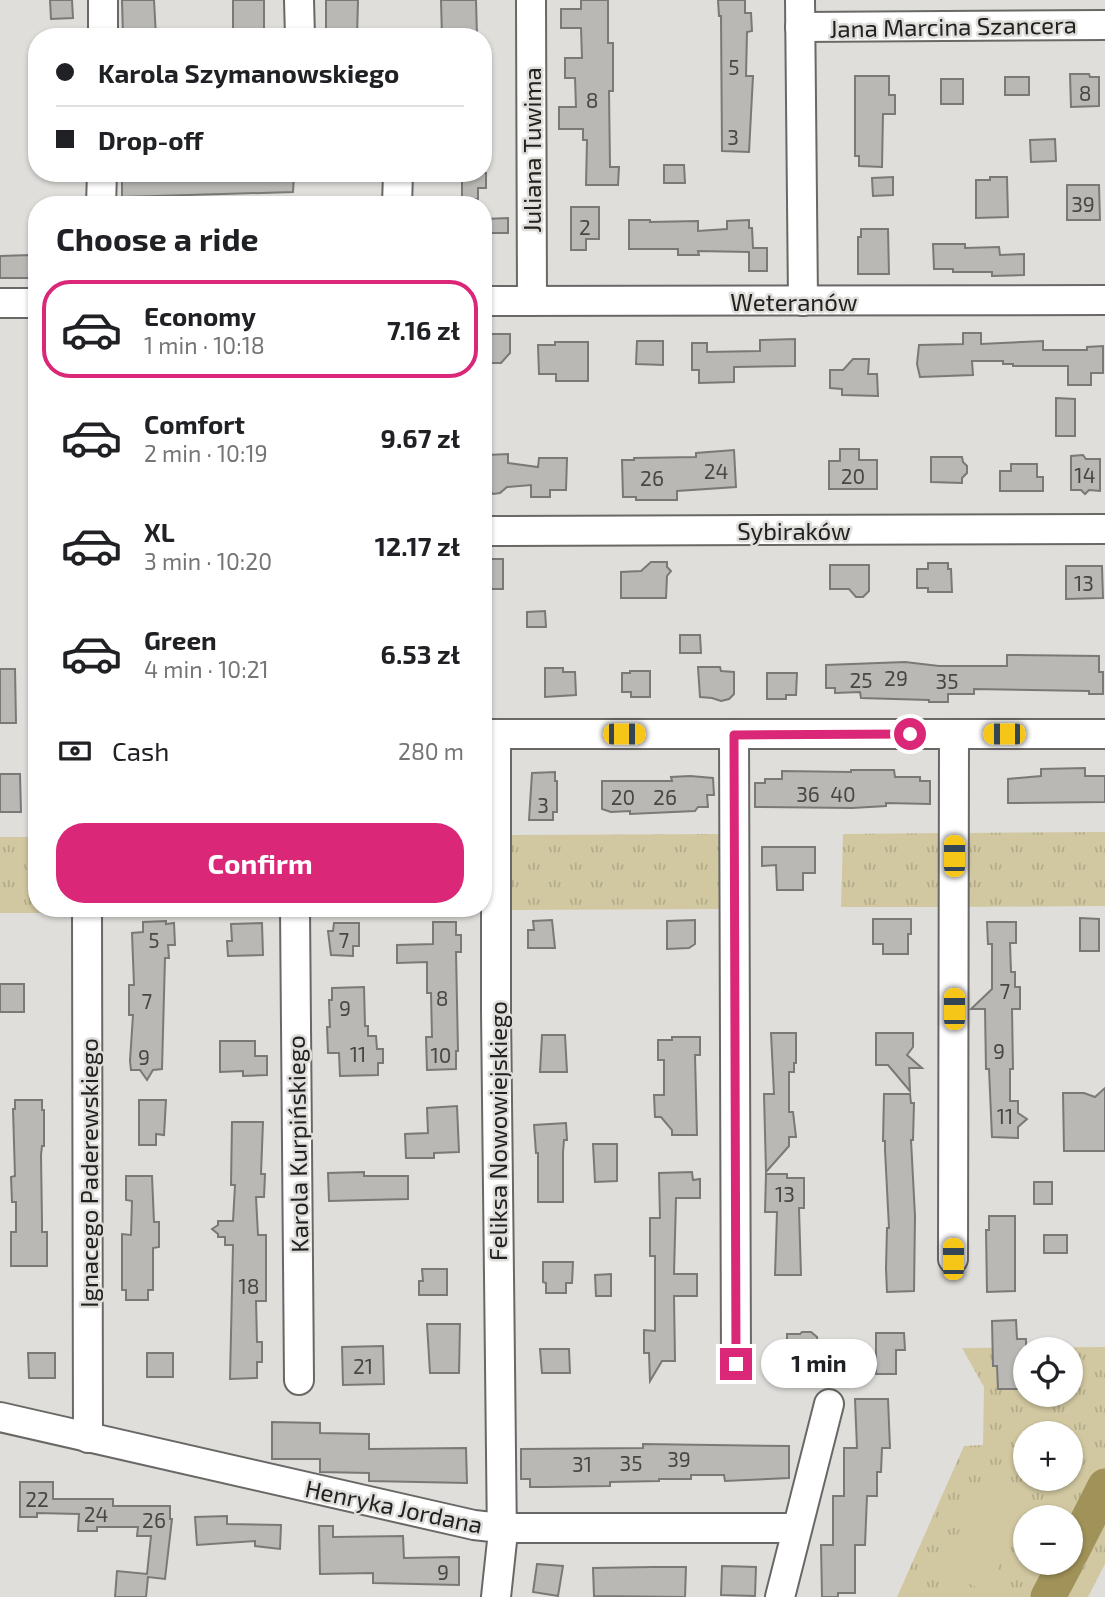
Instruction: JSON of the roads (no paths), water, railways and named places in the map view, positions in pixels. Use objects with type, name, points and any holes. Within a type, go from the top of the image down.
[{"type":"street","points":[[103,0],[103,28]]},
{"type":"street","points":[[299,0],[300,28]]},
{"type":"street","name":"Juliana Tuwima","points":[[531,0],[532,301]]},
{"type":"street","points":[[800,14],[803,301]]},
{"type":"street","name":"Jana Marcina Szancera","points":[[800,14],[1105,25]]},
{"type":"street","name":"Weteranów","points":[[492,301],[1105,300]]},
{"type":"street","points":[[0,303],[28,303]]},
{"type":"street","name":"Sybiraków","points":[[492,531],[1105,529]]},
{"type":"street","points":[[492,734],[1105,734]]},
{"type":"street","points":[[953,1259],[954,734]]},
{"type":"street","points":[[734,735],[736,1364]]},
{"type":"street","name":"Feliksa Nowowiejskiego","points":[[492,831],[501,1528],[496,1597]]},
{"type":"street","name":"Ignacego Paderewskiego","points":[[87,917],[88,1438]]},
{"type":"street","name":"Karola Kurpińskiego","points":[[295,917],[299,1380]]},
{"type":"street","points":[[780,1597],[829,1404]]},
{"type":"street","name":"Henryka Jordana","points":[[0,1417],[439,1518],[501,1528],[797,1528]]},
{"type":"waterway","points":[[1083,1529],[1105,1486]]},
{"type":"waterway","points":[[1048,1597],[1060,1575]]}]
